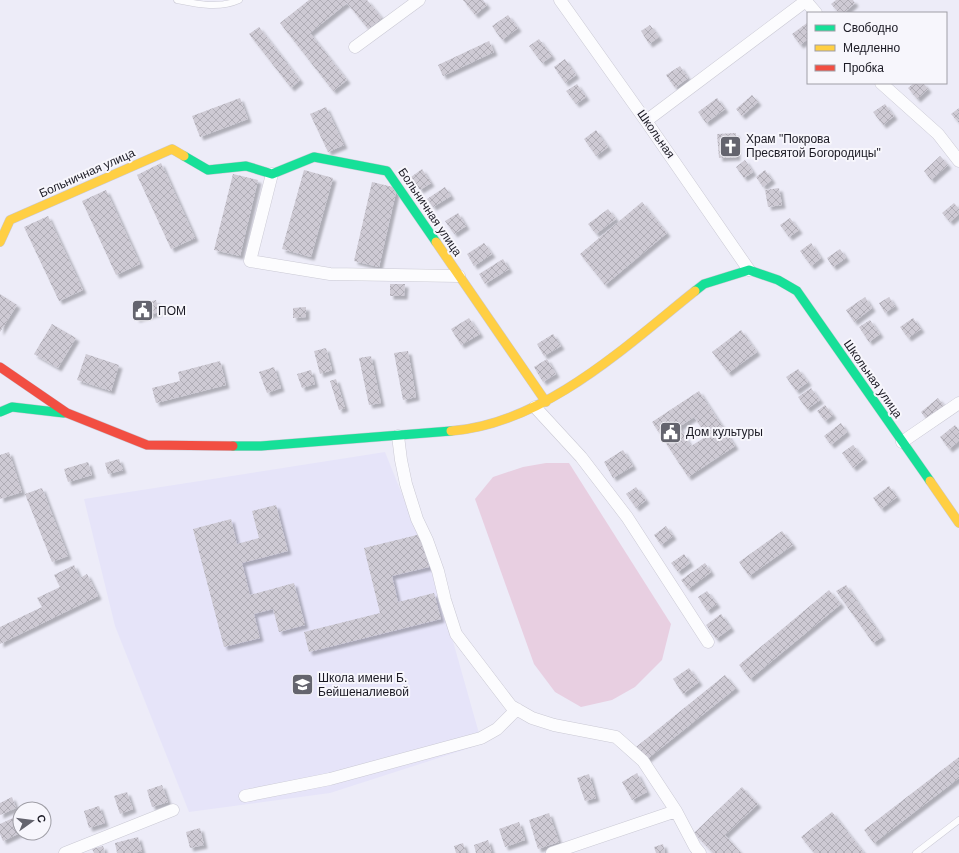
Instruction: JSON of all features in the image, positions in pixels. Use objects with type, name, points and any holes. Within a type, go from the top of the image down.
[{"type":"street","points":[[355,47],[419,0]]},
{"type":"street","name":"Школьная","points":[[560,0],[749,270]]},
{"type":"street","points":[[646,121],[806,0],[815,12]]},
{"type":"street","points":[[882,84],[938,134],[959,161]]},
{"type":"street","name":"Больничная улица","points":[[0,242],[10,220],[172,149],[208,170],[246,166],[272,174],[314,157],[387,171],[546,402]]},
{"type":"street","points":[[272,174],[250,261],[330,274],[459,276]]},
{"type":"street","points":[[0,367],[67,413],[147,445],[261,446],[456,432],[496,423],[546,402],[603,364],[704,284],[749,270]]},
{"type":"street","name":"Школьная улица","points":[[749,270],[778,280],[797,291],[959,523]]},
{"type":"street","points":[[902,442],[959,404]]},
{"type":"street","points":[[0,412],[12,407],[67,413]]},
{"type":"street","points":[[535,407],[581,457],[627,517],[708,642]]},
{"type":"street","points":[[398,436],[406,484],[417,519],[427,540],[438,571],[445,600],[456,634],[511,706],[532,718],[554,725],[616,737],[643,761],[676,811],[695,847],[700,853]]},
{"type":"street","points":[[245,796],[330,779],[481,738],[497,729],[517,710]]},
{"type":"street","points":[[65,853],[173,810]]},
{"type":"street","points":[[552,853],[676,811]]},
{"type":"lane","points":[[177,0],[203,5],[222,5],[239,0]]},
{"type":"lane","points":[[916,853],[959,820]]},
{"type":"shaded area","name":"Школа имени Б. Бейшеналиевой","points":[[385,452],[434,574],[482,744],[330,793],[189,812],[115,626],[84,499]]},
{"type":"shaded area","points":[[546,463],[569,463],[671,624],[662,660],[635,687],[612,700],[581,707],[555,692],[534,664],[475,499],[493,477],[523,467]]},
{"type":"building","points":[[309,0],[367,0],[382,18],[368,29],[347,3],[310,33],[347,80],[333,91],[280,23]]},
{"type":"building","points":[[463,0],[483,0],[487,5],[475,15]]},
{"type":"building","points":[[836,0],[853,0],[855,3],[845,12],[838,12],[831,4]]},
{"type":"building","points":[[508,15],[518,28],[502,40],[492,26]]},
{"type":"building","points":[[807,23],[807,40],[800,45],[792,34]]},
{"type":"building","points":[[650,25],[659,37],[649,44],[641,31]]},
{"type":"building","points":[[259,27],[300,80],[291,88],[249,34]]},
{"type":"building","points":[[539,39],[552,56],[542,63],[529,46]]},
{"type":"building","points":[[489,41],[494,52],[443,76],[438,65]]},
{"type":"building","points":[[565,59],[576,75],[565,83],[554,67]]},
{"type":"building","points":[[680,66],[688,78],[675,88],[666,75]]},
{"type":"building","points":[[577,84],[586,97],[576,104],[566,91]]},
{"type":"building","points":[[913,84],[924,84],[928,89],[917,99],[908,88]]},
{"type":"building","points":[[752,95],[758,102],[742,116],[736,109]]},
{"type":"building","points":[[240,98],[248,119],[200,137],[192,116]]},
{"type":"building","points":[[717,98],[725,109],[706,123],[698,112]]},
{"type":"building","points":[[885,104],[894,116],[883,125],[873,112]]},
{"type":"building","points":[[326,107],[344,145],[328,152],[310,114]]},
{"type":"building","points":[[959,108],[959,123],[951,114]]},
{"type":"building","points":[[596,130],[608,147],[596,156],[584,139]]},
{"type":"building","points":[[736,133],[737,157],[719,158],[717,134]]},
{"type":"building","points":[[940,156],[948,165],[931,180],[924,171]]},
{"type":"building","points":[[745,160],[753,172],[744,178],[736,167]]},
{"type":"building","points":[[161,163],[195,238],[171,249],[137,175]]},
{"type":"building","points":[[422,169],[431,183],[420,190],[411,177]]},
{"type":"building","points":[[304,170],[333,178],[311,257],[282,249]]},
{"type":"building","points":[[765,170],[772,180],[763,187],[756,177]]},
{"type":"building","points":[[233,174],[258,180],[240,256],[214,250]]},
{"type":"building","points":[[372,182],[397,188],[379,267],[354,261]]},
{"type":"building","points":[[445,187],[451,196],[433,207],[427,199]]},
{"type":"building","points":[[779,188],[782,205],[768,207],[765,190]]},
{"type":"building","points":[[106,190],[140,264],[116,275],[82,201]]},
{"type":"building","points":[[642,202],[667,233],[605,285],[580,254]]},
{"type":"building","points":[[954,203],[959,209],[959,214],[950,222],[942,213]]},
{"type":"building","points":[[608,209],[616,219],[596,234],[588,224]]},
{"type":"building","points":[[458,213],[466,226],[454,234],[445,221]]},
{"type":"building","points":[[48,216],[83,290],[59,301],[24,227]]},
{"type":"building","points":[[790,218],[799,230],[789,237],[780,225]]},
{"type":"building","points":[[484,243],[492,254],[474,266],[467,254]]},
{"type":"building","points":[[811,243],[821,258],[811,266],[800,251]]},
{"type":"building","points":[[840,249],[846,258],[833,267],[827,258]]},
{"type":"building","points":[[503,259],[509,269],[485,284],[479,274]]},
{"type":"building","points":[[390,284],[405,284],[404,296],[390,296]]},
{"type":"building","points":[[0,294],[17,305],[0,332]]},
{"type":"building","points":[[865,297],[872,308],[854,322],[846,310]]},
{"type":"building","points":[[889,297],[895,306],[885,313],[879,303]]},
{"type":"building","points":[[156,300],[159,312],[136,319],[133,306]]},
{"type":"building","points":[[306,307],[306,317],[293,318],[293,308]]},
{"type":"building","points":[[469,318],[480,334],[461,345],[451,329]]},
{"type":"building","points":[[913,318],[921,329],[908,338],[900,327]]},
{"type":"building","points":[[870,320],[880,334],[869,342],[859,327]]},
{"type":"building","points":[[52,324],[76,338],[58,368],[34,354]]},
{"type":"building","points":[[741,330],[757,352],[728,373],[712,352]]},
{"type":"building","points":[[553,334],[561,346],[544,356],[537,344]]},
{"type":"building","points":[[326,348],[332,370],[320,374],[314,351]]},
{"type":"building","points":[[408,351],[416,397],[403,400],[394,353]]},
{"type":"building","points":[[86,354],[119,365],[111,391],[77,380]]},
{"type":"building","points":[[371,356],[381,403],[369,405],[359,358]]},
{"type":"building","points":[[547,359],[556,374],[543,382],[534,367]]},
{"type":"building","points":[[220,361],[226,385],[156,403],[152,388],[180,381],[178,372]]},
{"type":"building","points":[[274,367],[281,388],[267,393],[259,372]]},
{"type":"building","points":[[798,369],[808,382],[796,391],[786,377]]},
{"type":"building","points":[[311,370],[315,384],[302,388],[297,374]]},
{"type":"building","points":[[336,379],[345,408],[339,410],[330,381]]},
{"type":"building","points":[[811,388],[820,400],[807,409],[798,397]]},
{"type":"building","name":"Дом культуры","points":[[699,391],[735,446],[688,477],[652,422]],"holes":[[[694,417],[707,436],[691,446],[679,427]]]},
{"type":"building","points":[[938,398],[945,407],[927,420],[921,412]]},
{"type":"building","points":[[825,405],[833,415],[825,421],[817,411]]},
{"type":"building","points":[[841,423],[847,432],[831,445],[824,436]]},
{"type":"building","points":[[955,425],[959,430],[959,441],[949,449],[940,437]]},
{"type":"building","points":[[853,445],[864,459],[853,468],[842,453]]},
{"type":"building","points":[[623,450],[633,466],[613,478],[604,462]]},
{"type":"building","points":[[9,452],[22,492],[0,499],[0,455]]},
{"type":"building","points":[[119,459],[123,470],[108,474],[105,463]]},
{"type":"building","points":[[88,462],[92,475],[68,482],[64,469]]},
{"type":"building","points":[[889,486],[897,497],[881,509],[873,498]]},
{"type":"building","points":[[636,487],[646,500],[636,508],[626,494]]},
{"type":"building","points":[[42,488],[68,556],[52,562],[25,494]]},
{"type":"building","points":[[276,505],[288,551],[242,563],[250,595],[294,583],[305,625],[279,632],[273,609],[254,614],[260,638],[224,647],[193,529],[231,519],[237,544],[259,538],[252,511]]},
{"type":"building","points":[[666,526],[673,536],[661,545],[654,535]]},
{"type":"building","points":[[782,531],[793,545],[749,576],[739,562]]},
{"type":"building","points":[[421,534],[429,567],[392,576],[398,602],[434,593],[441,619],[309,652],[304,632],[380,613],[364,548]]},
{"type":"building","points":[[684,554],[690,563],[678,572],[671,563]]},
{"type":"building","points":[[705,563],[711,572],[688,589],[681,580]]},
{"type":"building","points":[[74,565],[80,578],[87,574],[98,596],[0,644],[0,627],[42,607],[37,598],[60,587],[54,575]]},
{"type":"building","points":[[846,585],[882,637],[873,643],[836,591]]},
{"type":"building","points":[[829,590],[841,604],[750,679],[739,665]]},
{"type":"building","points":[[707,591],[717,604],[707,611],[698,597]]},
{"type":"building","points":[[721,614],[731,628],[716,639],[706,625]]},
{"type":"building","points":[[689,668],[699,682],[683,694],[673,679]]},
{"type":"building","points":[[725,675],[736,688],[646,760],[636,747]]},
{"type":"building","points":[[959,757],[959,778],[874,843],[864,830]]},
{"type":"building","points":[[637,773],[647,792],[632,800],[622,782]]},
{"type":"building","points":[[589,774],[596,798],[585,801],[577,778]]},
{"type":"building","points":[[162,785],[168,802],[152,807],[147,790]]},
{"type":"building","points":[[742,787],[758,804],[725,835],[741,853],[713,853],[694,833]]},
{"type":"building","points":[[127,792],[133,809],[120,814],[114,796]]},
{"type":"building","points":[[12,797],[13,801],[12,801],[12,810],[0,815],[0,803]]},
{"type":"building","points":[[99,806],[105,823],[89,828],[84,811]]},
{"type":"building","points":[[832,812],[864,853],[814,853],[801,837]]},
{"type":"building","points":[[549,813],[559,842],[538,849],[529,820]]},
{"type":"building","points":[[12,818],[12,837],[3,841],[0,834],[0,824]]},
{"type":"building","points":[[519,822],[525,840],[505,847],[499,829]]},
{"type":"building","points":[[200,828],[204,845],[190,848],[186,832]]},
{"type":"building","points":[[138,837],[142,851],[133,853],[117,853],[115,843]]},
{"type":"building","points":[[488,840],[492,853],[476,853],[474,845]]},
{"type":"building","points":[[463,843],[466,853],[456,853],[454,846]]},
{"type":"building","points":[[663,844],[665,853],[656,853],[654,847]]},
{"type":"building","points":[[103,846],[105,853],[94,853],[92,849]]},
{"type":"traffic: fast","points":[[184,156],[208,170],[246,166],[272,174],[314,157],[387,171],[436,242]]},
{"type":"traffic: fast","points":[[695,291],[704,284],[749,270],[778,280],[797,291],[930,481]]},
{"type":"traffic: fast","points":[[0,412],[12,407],[64,413]]},
{"type":"traffic: fast","points":[[233,446],[261,446],[451,431]]},
{"type":"traffic: slow","points":[[0,242],[10,220],[172,149],[184,156]]},
{"type":"traffic: slow","points":[[436,242],[546,402]]},
{"type":"traffic: slow","points":[[451,431],[485,425],[519,414],[551,398],[612,358],[695,291]]},
{"type":"traffic: slow","points":[[930,481],[959,523]]},
{"type":"traffic: jam","points":[[0,367],[67,413],[147,445],[233,446]]},
{"type":"place","name":"Храм \"Покрова Пресвятой Богородицы\"","points":[[730,146]]},
{"type":"place","name":"ПОМ","points":[[142,311]]},
{"type":"place","name":"Дом культуры","points":[[670,432]]},
{"type":"place","name":"Школа имени Б. Бейшеналиевой","points":[[302,685]]}]
